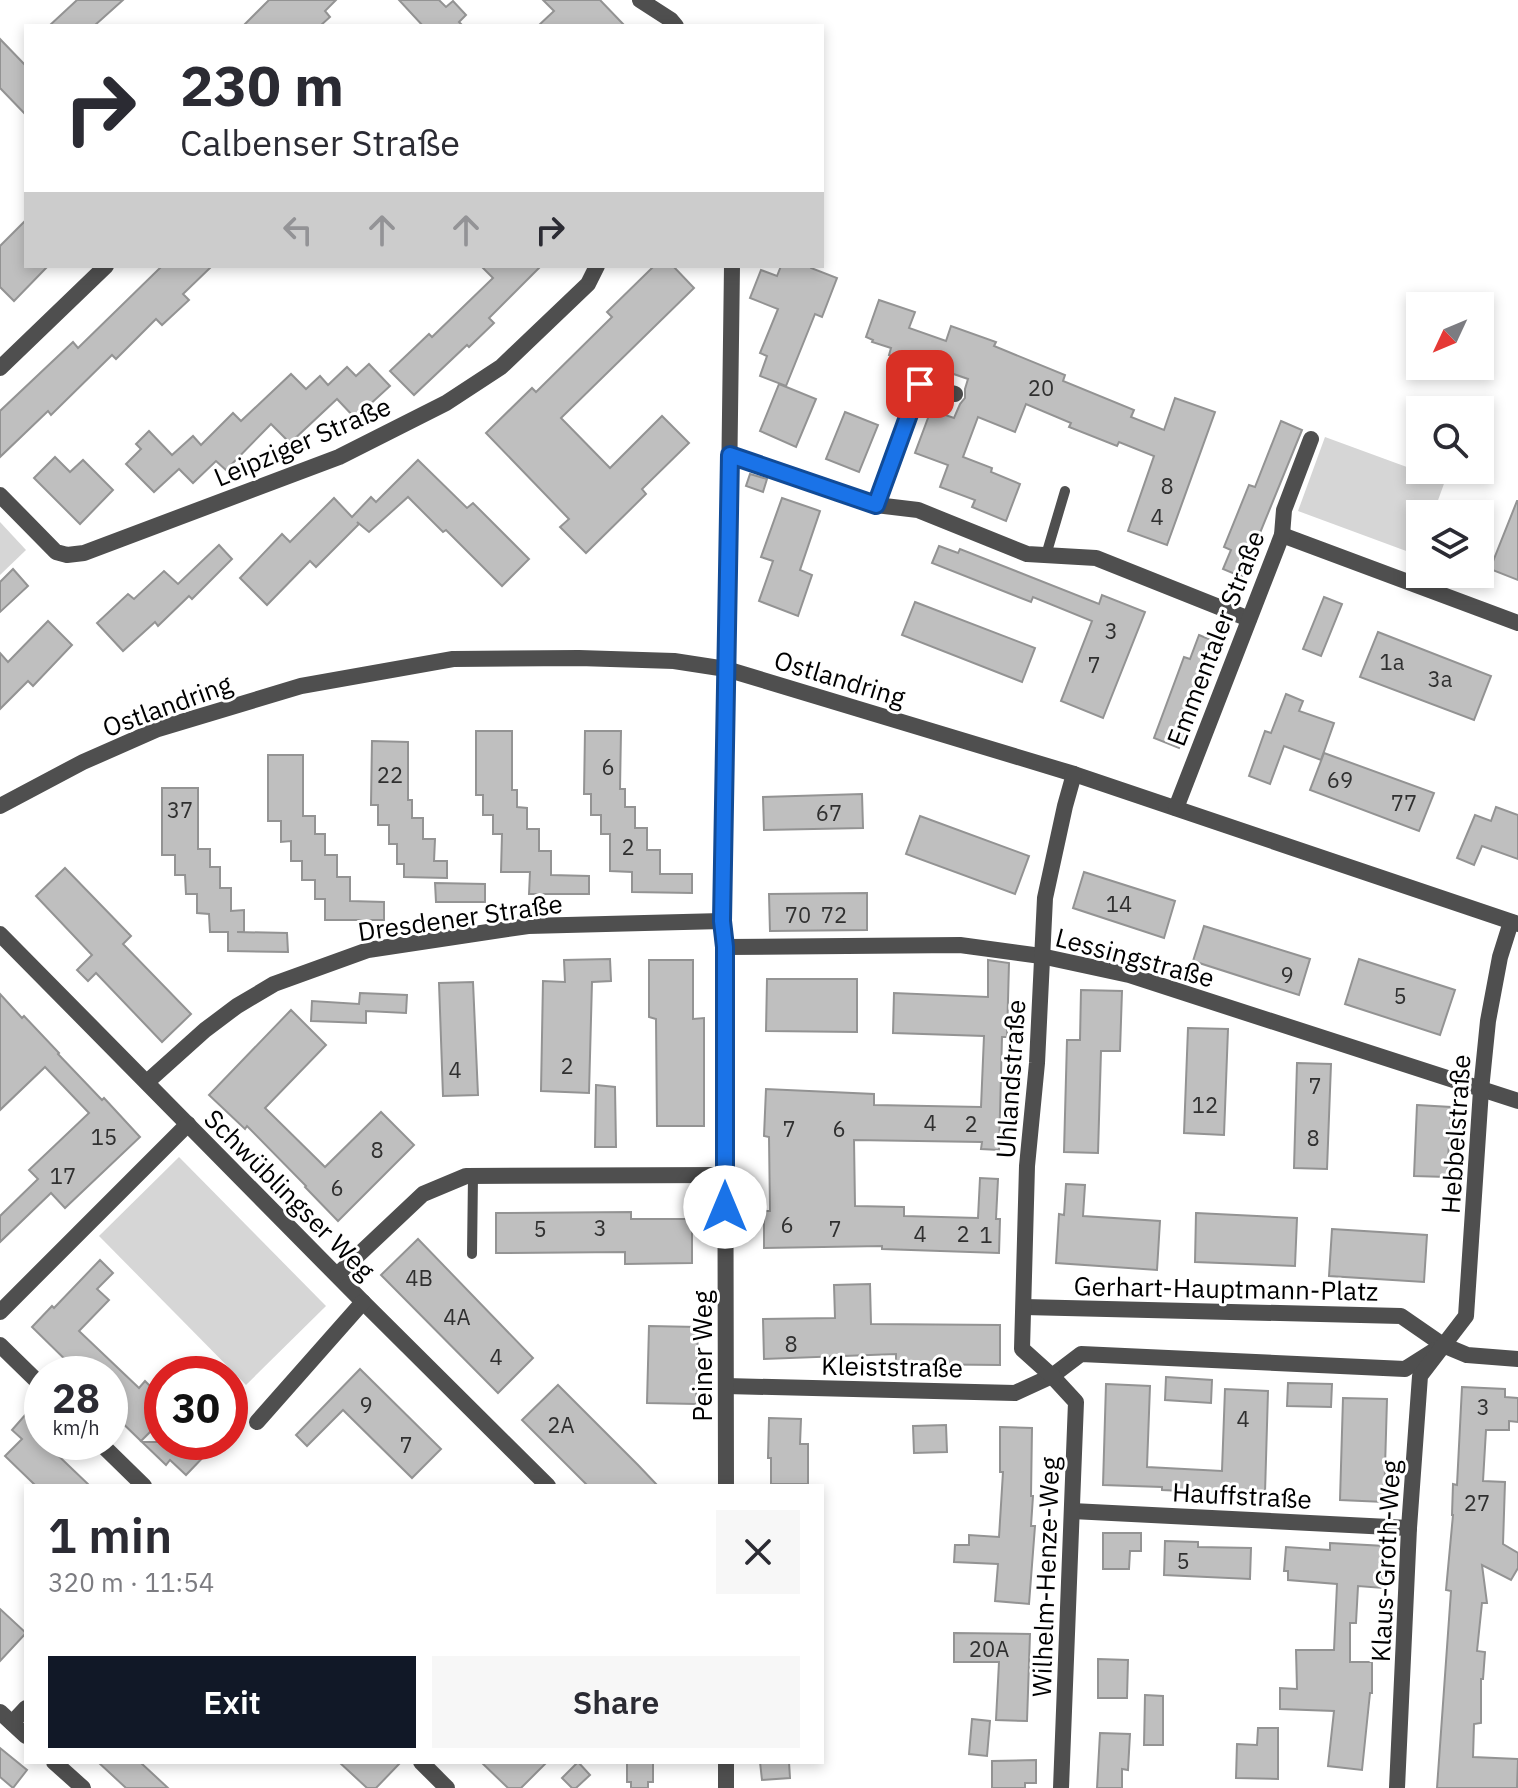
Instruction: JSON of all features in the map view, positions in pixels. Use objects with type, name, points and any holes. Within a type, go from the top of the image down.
[{"type":"street","points":[[640,0],[674,24]]},
{"type":"street","points":[[0,368],[104,268]]},
{"type":"street","name":"Leipziger Straße","points":[[0,495],[56,552],[67,555],[84,553],[339,457],[446,403],[501,367],[588,284],[596,268]]},
{"type":"street","name":"Peiner Weg","points":[[726,1484],[725,947],[722,921],[732,268]]},
{"type":"street","points":[[876,505],[920,384],[955,394]]},
{"type":"street","name":"Emmentaler Straße","points":[[1176,808],[1282,535],[1284,510],[1311,439]]},
{"type":"street","points":[[730,455],[876,505],[918,510],[1027,554],[1096,558],[1249,619]]},
{"type":"street","points":[[1282,535],[1518,623]]},
{"type":"street","name":"Ostlandring","points":[[0,806],[83,762],[158,729],[301,686],[453,659],[658,661],[726,669],[1074,774],[1514,923]]},
{"type":"street","name":"Uhlandstraße","points":[[1052,1376],[1022,1349],[1027,1166],[1037,1063],[1045,898],[1074,774]]},
{"type":"street","name":"Dresdener Straße","points":[[147,1082],[205,1030],[262,991],[368,950],[528,926],[722,921]]},
{"type":"street","name":"Hebbelstraße","points":[[1443,1345],[1466,1316],[1488,1021],[1500,957],[1514,923]]},
{"type":"street","name":"Schwüblingser Weg","points":[[0,934],[546,1484]]},
{"type":"street","name":"Lessingstraße","points":[[725,947],[960,945],[1041,956],[1129,975],[1518,1101]]},
{"type":"street","points":[[0,1312],[188,1124]]},
{"type":"street","points":[[337,1275],[423,1194],[466,1176],[725,1175]]},
{"type":"street","points":[[257,1422],[363,1302]]},
{"type":"street","name":"Gerhart-Hauptmann-Platz","points":[[1024,1307],[1401,1316],[1443,1345],[1467,1355],[1518,1359]]},
{"type":"street","points":[[0,1345],[24,1368]]},
{"type":"street","points":[[1052,1376],[1081,1354],[1405,1369],[1443,1345]]},
{"type":"street","name":"Klaus-Groth-Weg","points":[[1397,1788],[1409,1528],[1420,1376],[1443,1345]]},
{"type":"street","name":"Kleiststraße","points":[[726,1386],[1015,1393],[1052,1376]]},
{"type":"street","name":"Wilhelm-Henze-Weg","points":[[1052,1376],[1076,1402],[1061,1788]]},
{"type":"street","points":[[117,1460],[142,1484]]},
{"type":"street","name":"Hauffstraße","points":[[1072,1511],[1409,1528]]},
{"type":"street","points":[[24,1709],[6,1718],[24,1734]]},
{"type":"street","points":[[56,1764],[83,1788]]},
{"type":"street","points":[[423,1764],[447,1788]]},
{"type":"street","points":[[726,1764],[726,1788]]},
{"type":"lane","points":[[1046,555],[1065,491]]},
{"type":"lane","points":[[472,1254],[473,1176]]},
{"type":"shaded area","points":[[1325,437],[1406,467],[1406,484],[1444,484],[1438,500],[1406,500],[1406,551],[1298,511]]},
{"type":"shaded area","points":[[0,522],[26,550],[0,575]]},
{"type":"shaded area","points":[[179,1157],[326,1306],[248,1383],[248,1356],[217,1356],[99,1236]]},
{"type":"building","points":[[77,0],[123,0],[96,24],[51,24]]},
{"type":"building","points":[[269,0],[336,0],[325,11],[330,17],[322,24],[245,24]]},
{"type":"building","points":[[399,0],[439,0],[446,7],[453,1],[466,15],[459,22],[461,24],[421,24]]},
{"type":"building","points":[[543,0],[600,0],[623,24],[540,24],[554,11]]},
{"type":"building","points":[[0,39],[24,64],[24,113],[0,88]]},
{"type":"building","points":[[24,222],[24,268],[46,268],[14,301],[0,287],[0,246]]},
{"type":"building","points":[[160,268],[210,268],[183,294],[189,300],[162,325],[156,319],[116,359],[112,355],[51,415],[48,411],[0,457],[0,411],[73,342],[78,348]]},
{"type":"building","points":[[483,268],[539,268],[489,318],[494,323],[414,395],[390,371],[429,334],[432,337],[493,278]]},
{"type":"building","points":[[652,268],[675,268],[694,288],[561,418],[610,468],[662,416],[689,443],[642,489],[646,494],[586,553],[560,527],[569,519],[486,433],[532,388],[536,392],[612,317],[607,312]]},
{"type":"building","points":[[780,268],[811,268],[837,278],[822,317],[815,314],[786,386],[760,376],[767,356],[760,353],[778,309],[750,298],[761,270],[777,276]]},
{"type":"building","points":[[879,300],[915,312],[909,328],[946,341],[951,326],[996,342],[994,346],[1065,375],[1063,381],[1134,410],[1131,417],[1164,430],[1175,398],[1215,412],[1167,545],[1128,531],[1154,456],[1119,442],[1117,446],[1069,427],[1071,423],[1026,404],[1015,432],[978,417],[963,457],[992,468],[991,472],[1020,484],[1006,521],[972,507],[975,500],[940,487],[948,465],[915,453],[931,410],[954,418],[965,398],[968,379],[889,355],[891,348],[866,337]]},
{"type":"building","points":[[369,364],[390,386],[355,418],[337,399],[290,443],[271,424],[226,470],[216,461],[193,483],[179,469],[154,492],[126,464],[141,449],[136,444],[149,431],[172,455],[193,436],[201,445],[233,413],[241,421],[291,374],[306,389],[320,376],[328,385],[347,367],[356,376]]},
{"type":"building","points":[[779,384],[816,399],[796,447],[760,431]]},
{"type":"building","points":[[845,412],[878,425],[859,472],[826,459]]},
{"type":"building","points":[[1281,421],[1302,430],[1242,577],[1223,569],[1231,550],[1224,547],[1249,485],[1255,487]]},
{"type":"building","points":[[55,457],[70,472],[83,460],[113,490],[80,524],[34,478]]},
{"type":"building","points":[[418,460],[467,508],[473,503],[529,559],[502,586],[408,497],[369,532],[357,522],[359,524],[316,567],[310,561],[267,605],[240,578],[282,534],[290,542],[334,498],[352,517],[371,497],[376,502]]},
{"type":"building","points":[[750,474],[767,479],[763,492],[746,486]]},
{"type":"building","points":[[782,498],[820,511],[800,570],[812,575],[798,616],[759,601],[773,561],[761,557]]},
{"type":"building","points":[[1518,501],[1518,580],[1494,571],[1494,559]]},
{"type":"building","points":[[219,545],[232,559],[192,599],[189,596],[158,626],[155,622],[123,651],[97,623],[128,594],[134,599],[164,571],[178,584]]},
{"type":"building","points":[[939,546],[958,553],[960,549],[1099,604],[1102,595],[1145,612],[1103,718],[1061,701],[1092,621],[1033,597],[1031,602],[932,563]]},
{"type":"building","points":[[13,569],[28,586],[0,612],[0,582]]},
{"type":"building","points":[[1324,597],[1342,604],[1321,656],[1303,649]]},
{"type":"building","points":[[915,602],[1035,648],[1022,682],[902,635]]},
{"type":"building","points":[[48,621],[72,645],[33,686],[28,681],[0,709],[0,653],[8,662]]},
{"type":"building","points":[[1378,632],[1491,676],[1474,720],[1360,677]]},
{"type":"building","points":[[1199,635],[1216,642],[1179,748],[1154,738],[1184,657],[1190,659]]},
{"type":"building","points":[[1286,694],[1303,701],[1299,711],[1334,723],[1321,760],[1284,746],[1270,784],[1249,776],[1265,731],[1271,733]]},
{"type":"building","points":[[476,731],[512,731],[512,790],[517,790],[517,807],[527,808],[527,829],[539,829],[539,851],[551,851],[551,875],[589,876],[589,894],[529,894],[530,872],[501,872],[502,834],[493,834],[493,815],[483,815],[483,795],[476,795]]},
{"type":"building","points":[[585,731],[621,731],[620,789],[625,789],[625,807],[635,807],[635,828],[647,828],[647,850],[660,850],[660,874],[692,874],[692,893],[632,892],[632,872],[610,871],[610,834],[601,834],[601,815],[591,815],[591,794],[584,794]]},
{"type":"building","points":[[372,741],[408,742],[408,800],[412,800],[412,818],[423,818],[423,839],[435,839],[434,861],[447,861],[447,878],[404,877],[404,864],[397,864],[397,844],[389,844],[389,825],[378,825],[378,805],[371,805]]},
{"type":"building","points":[[1324,753],[1434,793],[1419,831],[1310,790]]},
{"type":"building","points":[[268,755],[303,755],[303,816],[315,816],[315,834],[325,834],[325,855],[337,855],[337,877],[350,877],[350,901],[384,902],[384,920],[325,920],[325,899],[315,899],[315,880],[302,880],[302,861],[291,861],[291,841],[281,842],[281,821],[268,821]]},
{"type":"building","points":[[162,788],[198,788],[198,849],[210,849],[210,867],[220,867],[220,888],[231,888],[231,911],[244,910],[244,932],[237,932],[287,933],[288,952],[228,951],[228,932],[210,932],[209,914],[197,913],[197,894],[186,894],[185,875],[175,875],[175,855],[162,855]]},
{"type":"building","points":[[862,794],[863,828],[764,830],[763,797]]},
{"type":"building","points":[[1496,807],[1518,815],[1518,859],[1482,846],[1474,865],[1457,858],[1475,815],[1491,821]]},
{"type":"building","points":[[920,816],[1029,856],[1015,894],[906,854]]},
{"type":"building","points":[[65,868],[131,936],[123,944],[191,1014],[162,1042],[96,973],[88,981],[77,970],[92,955],[36,896]]},
{"type":"building","points":[[1084,872],[1175,901],[1164,938],[1073,908]]},
{"type":"building","points":[[435,883],[485,884],[485,902],[436,902]]},
{"type":"building","points":[[867,893],[867,930],[770,931],[769,894]]},
{"type":"building","points":[[1204,926],[1310,959],[1299,995],[1193,961]]},
{"type":"building","points":[[610,959],[611,981],[592,982],[589,1093],[541,1091],[543,981],[565,982],[564,960]]},
{"type":"building","points":[[1359,959],[1455,990],[1440,1035],[1345,1004]]},
{"type":"building","points":[[649,960],[693,960],[693,1019],[704,1018],[704,1126],[657,1126],[656,1019],[649,1017]]},
{"type":"building","points":[[988,960],[1009,963],[1007,1037],[1002,1037],[999,1150],[981,1149],[982,1142],[854,1140],[855,1206],[904,1207],[904,1216],[978,1218],[980,1178],[998,1179],[996,1219],[1000,1219],[999,1253],[882,1249],[882,1246],[764,1248],[764,1211],[770,1211],[769,1137],[764,1136],[766,1089],[874,1094],[874,1105],[981,1107],[984,1036],[893,1033],[894,993],[988,997]]},
{"type":"building","points":[[767,979],[857,979],[857,1032],[766,1031]]},
{"type":"building","points":[[473,982],[478,1095],[443,1096],[439,983]]},
{"type":"building","points":[[1081,990],[1122,991],[1120,1051],[1101,1051],[1098,1153],[1064,1152],[1067,1040],[1080,1040]]},
{"type":"building","points":[[360,993],[407,995],[406,1013],[366,1011],[366,1023],[311,1021],[312,1001],[359,1004]]},
{"type":"building","points":[[0,994],[140,1137],[65,1208],[51,1193],[0,1242],[0,1216],[38,1179],[29,1170],[89,1113],[45,1067],[0,1110]]},
{"type":"building","points":[[291,1010],[326,1045],[265,1108],[325,1167],[381,1112],[414,1145],[338,1221],[247,1126],[245,1129],[209,1095]]},
{"type":"building","points":[[1188,1028],[1228,1029],[1224,1135],[1184,1133]]},
{"type":"building","points":[[1297,1063],[1331,1064],[1327,1169],[1294,1168]]},
{"type":"building","points":[[596,1085],[615,1087],[616,1147],[595,1147]]},
{"type":"building","points":[[1417,1105],[1451,1107],[1447,1177],[1414,1176]]},
{"type":"building","points":[[1066,1184],[1085,1185],[1083,1216],[1160,1221],[1157,1270],[1056,1263],[1059,1214],[1064,1215]]},
{"type":"building","points":[[631,1212],[631,1219],[692,1219],[692,1263],[625,1264],[625,1252],[496,1253],[496,1213]]},
{"type":"building","points":[[1196,1213],[1297,1218],[1295,1266],[1195,1262]]},
{"type":"building","points":[[1332,1229],[1427,1235],[1424,1282],[1329,1276]]},
{"type":"building","points":[[418,1239],[533,1358],[498,1393],[381,1275]]},
{"type":"building","points":[[100,1260],[113,1273],[97,1289],[109,1300],[79,1331],[105,1356],[62,1356],[32,1327],[52,1306],[54,1308]]},
{"type":"building","points":[[870,1284],[871,1324],[1000,1325],[1000,1365],[896,1364],[896,1354],[764,1359],[763,1319],[835,1318],[834,1285]]},
{"type":"building","points":[[649,1326],[698,1327],[696,1404],[647,1403]]},
{"type":"building","points":[[360,1369],[441,1449],[412,1478],[343,1410],[307,1446],[296,1435]]},
{"type":"building","points":[[1166,1377],[1212,1380],[1211,1403],[1165,1400]]},
{"type":"building","points":[[128,1378],[139,1388],[144,1382],[144,1438],[141,1441],[128,1428]]},
{"type":"building","points":[[1288,1383],[1332,1384],[1331,1407],[1287,1406]]},
{"type":"building","points":[[1106,1384],[1150,1386],[1147,1467],[1222,1471],[1225,1389],[1268,1391],[1265,1493],[1103,1485]]},
{"type":"building","points":[[558,1385],[656,1484],[586,1484],[522,1420]]},
{"type":"building","points":[[1462,1387],[1505,1389],[1505,1397],[1518,1398],[1518,1422],[1509,1421],[1509,1430],[1486,1430],[1483,1481],[1505,1482],[1503,1544],[1518,1553],[1518,1568],[1511,1580],[1482,1565],[1487,1603],[1482,1603],[1477,1651],[1485,1652],[1481,1679],[1481,1723],[1474,1724],[1473,1757],[1518,1759],[1517,1788],[1437,1788],[1451,1591],[1446,1590],[1453,1484],[1457,1485]]},
{"type":"building","points":[[1343,1398],[1387,1399],[1384,1502],[1340,1500]]},
{"type":"building","points":[[24,1416],[24,1460],[63,1460],[88,1484],[34,1484],[5,1456],[22,1439],[12,1430]]},
{"type":"building","points":[[769,1418],[801,1419],[800,1444],[808,1444],[808,1484],[771,1484]]},
{"type":"building","points":[[946,1425],[947,1452],[914,1453],[913,1426]]},
{"type":"building","points":[[1000,1427],[1032,1428],[1031,1526],[1035,1526],[1029,1604],[995,1601],[998,1564],[954,1562],[955,1545],[969,1545],[969,1535],[999,1537],[1003,1472],[1000,1472]]},
{"type":"building","points":[[170,1460],[200,1460],[186,1475]]},
{"type":"building","points":[[1103,1533],[1141,1533],[1141,1551],[1130,1551],[1129,1569],[1103,1569]]},
{"type":"building","points":[[1165,1541],[1198,1542],[1198,1547],[1251,1548],[1250,1579],[1164,1575]]},
{"type":"building","points":[[1330,1543],[1385,1546],[1383,1588],[1358,1586],[1356,1623],[1350,1623],[1350,1662],[1372,1662],[1372,1693],[1362,1770],[1328,1766],[1334,1711],[1280,1709],[1280,1688],[1297,1689],[1296,1650],[1334,1650],[1337,1584],[1288,1580],[1288,1571],[1284,1571],[1286,1547],[1330,1550]]},
{"type":"building","points":[[0,1609],[24,1631],[24,1635],[0,1661]]},
{"type":"building","points":[[954,1633],[1030,1634],[1027,1721],[996,1720],[999,1662],[954,1662]]},
{"type":"building","points":[[1098,1659],[1128,1660],[1127,1698],[1098,1698]]},
{"type":"building","points":[[1145,1695],[1163,1696],[1163,1745],[1144,1745]]},
{"type":"building","points":[[972,1719],[990,1721],[987,1756],[969,1754]]},
{"type":"building","points":[[1258,1728],[1278,1728],[1278,1779],[1236,1778],[1237,1744],[1257,1745]]},
{"type":"building","points":[[1100,1733],[1130,1734],[1128,1770],[1122,1769],[1122,1788],[1097,1788]]},
{"type":"building","points":[[0,1748],[27,1770],[13,1788],[0,1777]]},
{"type":"building","points":[[1036,1760],[1036,1783],[1025,1783],[1025,1788],[992,1788],[992,1761]]},
{"type":"building","points":[[100,1764],[142,1764],[168,1788],[126,1788]]},
{"type":"building","points":[[341,1764],[399,1764],[376,1788],[367,1788]]},
{"type":"building","points":[[483,1764],[545,1764],[521,1788],[508,1788]]},
{"type":"building","points":[[576,1764],[590,1775],[576,1788],[562,1778]]},
{"type":"building","points":[[627,1764],[653,1764],[653,1782],[648,1782],[648,1788],[631,1788],[631,1782],[627,1782]]},
{"type":"building","points":[[760,1764],[789,1764],[790,1778],[762,1780]]},
{"type":"route","points":[[725,1207],[725,947],[722,921],[730,455],[876,505],[920,384]]}]
